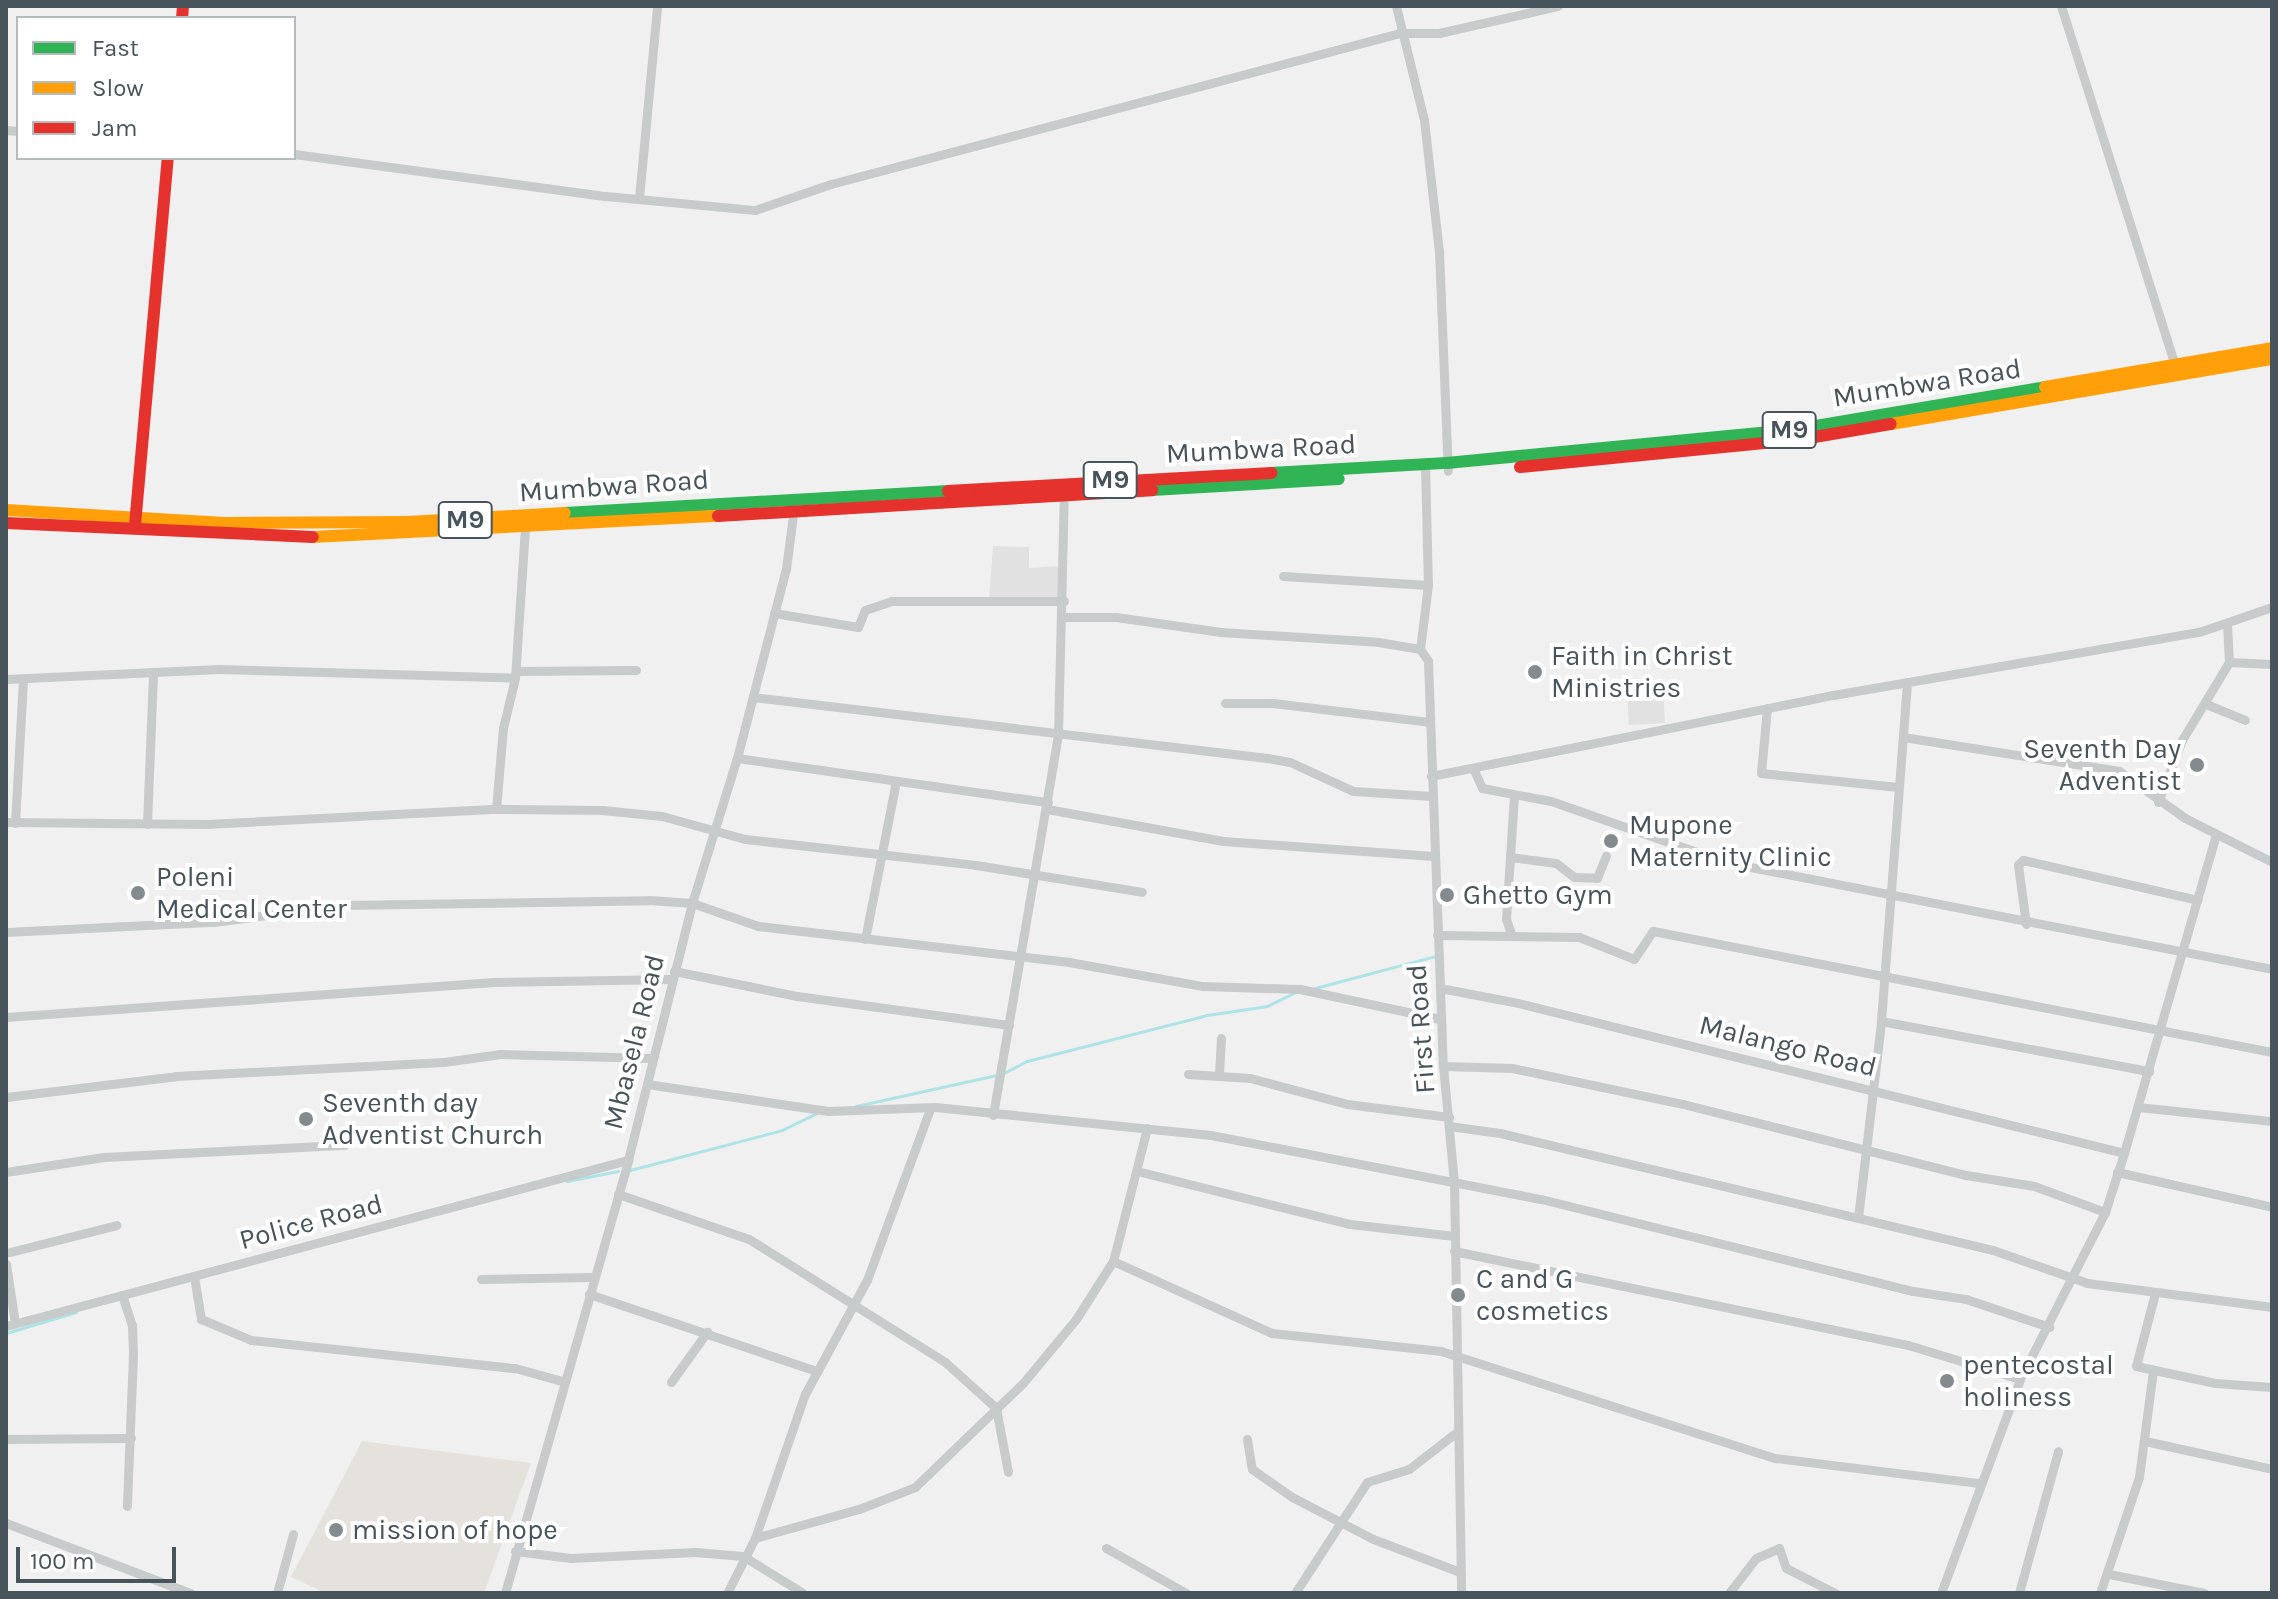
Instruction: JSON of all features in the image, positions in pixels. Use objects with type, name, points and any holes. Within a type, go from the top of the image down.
[{"type":"main road","points":[[135,526],[168,160]]},
{"type":"main road","name":"Mumbwa Road","points":[[2176,369],[2272,348]]},
{"type":"main road","name":"Mumbwa Road","points":[[6,510],[135,526],[392,523],[1448,467],[1792,430],[2176,369],[2272,359]]},
{"type":"main road","name":"Mumbwa Road","points":[[6,523],[135,526],[327,537],[525,527],[794,504],[1064,495],[1425,468]]},
{"type":"street","points":[[639,198],[657,6]]},
{"type":"street","points":[[1396,6],[1400,33],[1424,120],[1439,251],[1448,467]]},
{"type":"street","points":[[296,154],[755,210],[831,184],[1400,33],[1439,33],[1558,6]]},
{"type":"street","points":[[2061,6],[2176,369]]},
{"type":"street","name":"First Road","points":[[1425,468],[1428,585],[1420,649],[1428,661],[1440,1019],[1454,1182],[1461,1593]]},
{"type":"street","points":[[993,1115],[1037,873],[1058,734],[1064,617],[1064,495]]},
{"type":"street","name":"Mbasela Road","points":[[505,1593],[562,1381],[628,1160],[692,903],[737,758],[774,613],[794,504]]},
{"type":"street","points":[[496,809],[503,728],[516,675],[525,527]]},
{"type":"street","points":[[1283,576],[1428,585]]},
{"type":"street","points":[[774,613],[858,627],[865,610],[891,601],[1064,601]]},
{"type":"street","points":[[1431,776],[1474,770],[1552,748],[2227,624],[2272,607]]},
{"type":"street","points":[[1064,617],[1126,617],[1221,632],[1378,642],[1420,649]]},
{"type":"street","points":[[2158,802],[2175,756],[2229,662],[2227,624]]},
{"type":"street","points":[[2229,662],[2272,664]]},
{"type":"street","points":[[6,679],[153,672],[359,671],[516,675],[636,670]]},
{"type":"street","points":[[147,824],[153,672]]},
{"type":"street","points":[[23,679],[11,822],[147,824],[496,809],[643,813],[715,832],[1037,873],[1142,892]]},
{"type":"street","points":[[1858,1218],[1881,1021],[1907,682]]},
{"type":"street","points":[[753,697],[1281,760],[1353,791],[1432,796]]},
{"type":"street","points":[[1225,703],[1298,705],[1429,722]]},
{"type":"street","points":[[2206,704],[2245,720]]},
{"type":"street","points":[[1767,708],[1761,773],[1898,787]]},
{"type":"street","points":[[1903,737],[2108,768],[2158,802],[2272,862]]},
{"type":"street","points":[[737,758],[1048,806],[1254,844],[1433,856]]},
{"type":"street","points":[[1474,770],[1482,788],[1586,812],[1708,857],[1889,897],[2272,969]]},
{"type":"street","points":[[865,939],[896,781]]},
{"type":"street","points":[[1511,934],[1506,919],[1514,795]]},
{"type":"street","points":[[1941,1593],[1979,1483],[2020,1379],[2105,1212],[2161,1031],[2216,834]]},
{"type":"street","points":[[1510,857],[1556,863],[1574,877],[1597,878],[1606,856]]},
{"type":"street","points":[[2026,924],[2018,865],[2023,860],[2197,900]]},
{"type":"street","points":[[6,932],[214,922],[344,905],[541,899],[692,903],[735,921],[1021,957],[1203,986],[1300,989],[1440,1019]]},
{"type":"street","points":[[1437,935],[1579,937],[1634,959],[1653,931],[2272,1052]]},
{"type":"street","points":[[6,1017],[494,982],[673,975],[1009,1025]]},
{"type":"street","name":"Malango Road","points":[[1440,988],[1873,1089],[2124,1153]]},
{"type":"street","points":[[1881,1021],[2149,1071]]},
{"type":"street","points":[[1219,1075],[1221,1038]]},
{"type":"street","points":[[6,1097],[161,1077],[444,1062],[486,1055],[652,1058]]},
{"type":"street","points":[[1443,1066],[1512,1068],[2034,1186],[2105,1212]]},
{"type":"street","points":[[1188,1074],[1219,1075],[1347,1104],[1500,1133],[1993,1250],[2087,1283],[2272,1307]]},
{"type":"street","points":[[647,1084],[828,1111],[930,1109],[993,1115],[1030,1113],[1211,1135],[1454,1182],[1966,1299],[2049,1327]]},
{"type":"street","points":[[2138,1107],[2272,1121]]},
{"type":"street","points":[[727,1593],[743,1556],[755,1538],[817,1371],[854,1307],[930,1109]]},
{"type":"street","points":[[755,1538],[908,1493],[945,1463],[1076,1319],[1113,1261],[1147,1128]]},
{"type":"street","points":[[6,1172],[104,1157],[345,1145]]},
{"type":"street","name":"Police Road","points":[[11,1325],[628,1160]]},
{"type":"street","points":[[1137,1171],[1350,1224],[1454,1236]]},
{"type":"street","points":[[2117,1172],[2272,1207]]},
{"type":"street","points":[[618,1194],[749,1239],[945,1362],[996,1408],[1008,1472]]},
{"type":"street","points":[[6,1253],[117,1225]]},
{"type":"street","points":[[1454,1251],[1908,1345],[2020,1379]]},
{"type":"street","points":[[1113,1261],[1272,1333],[1456,1356],[1775,1458],[1979,1483]]},
{"type":"street","points":[[6,1264],[11,1325]]},
{"type":"street","points":[[194,1276],[201,1319],[251,1340],[515,1368],[562,1381]]},
{"type":"street","points":[[481,1279],[594,1277]]},
{"type":"street","points":[[2155,1293],[2134,1361],[2153,1370],[2215,1383],[2272,1387]]},
{"type":"street","points":[[589,1294],[817,1371]]},
{"type":"street","points":[[122,1295],[132,1325],[127,1506]]},
{"type":"street","points":[[671,1382],[707,1332]]},
{"type":"street","points":[[2100,1593],[2109,1574],[2145,1441],[2153,1370]]},
{"type":"street","points":[[1295,1593],[1343,1524],[1367,1482],[1409,1469],[1458,1431]]},
{"type":"street","points":[[6,1439],[131,1438]]},
{"type":"street","points":[[1247,1439],[1248,1459],[1258,1475],[1343,1524],[1460,1572]]},
{"type":"street","points":[[2145,1441],[2272,1469]]},
{"type":"street","points":[[2019,1593],[2058,1451]]},
{"type":"street","points":[[6,1523],[190,1593]]},
{"type":"street","points":[[277,1593],[293,1534]]},
{"type":"street","points":[[1106,1548],[1186,1593]]},
{"type":"street","points":[[1729,1593],[1756,1558],[1779,1548],[1786,1568],[1835,1593]]},
{"type":"street","points":[[515,1551],[571,1558],[695,1552],[743,1556],[803,1593]]},
{"type":"street","points":[[2109,1574],[2204,1593]]},
{"type":"shaded area","points":[[993,546],[1029,547],[1029,568],[1060,566],[1060,599],[989,600]]},
{"type":"shaded area","points":[[1663,690],[1665,723],[1629,725],[1627,692]]},
{"type":"shaded area","points":[[362,1441],[531,1463],[484,1593],[325,1593],[291,1577]]},
{"type":"waterway","points":[[1315,988],[1435,956]]},
{"type":"waterway","points":[[1004,1073],[1027,1061],[1207,1015],[1267,1006],[1296,992]]},
{"type":"waterway","points":[[856,1106],[997,1075]]},
{"type":"waterway","points":[[630,1170],[782,1130],[817,1113]]},
{"type":"waterway","points":[[567,1181],[618,1171]]},
{"type":"waterway","points":[[6,1333],[76,1312]]},
{"type":"traffic: fast","points":[[1271,473],[1447,463],[1792,430],[2045,387]]},
{"type":"traffic: fast","points":[[1152,490],[1339,479]]},
{"type":"traffic: fast","points":[[565,513],[948,491]]},
{"type":"traffic: slow","points":[[2045,387],[2272,348]]},
{"type":"traffic: slow","points":[[1891,424],[2272,359]]},
{"type":"traffic: slow","points":[[6,510],[225,523],[408,522],[565,513]]},
{"type":"traffic: slow","points":[[313,537],[718,516]]},
{"type":"traffic: jam","points":[[182,16],[183,6]]},
{"type":"traffic: jam","points":[[135,525],[168,160]]},
{"type":"traffic: jam","points":[[1520,467],[1797,440],[1891,424]]},
{"type":"traffic: jam","points":[[948,491],[1271,473]]},
{"type":"traffic: jam","points":[[718,516],[1152,490]]},
{"type":"traffic: jam","points":[[6,523],[313,537]]},
{"type":"place","name":"Faith in Christ Ministries","points":[[1535,672]]},
{"type":"place","name":"Seventh Day Adventist","points":[[2197,765]]},
{"type":"place","name":"Mupone Maternity Clinic","points":[[1611,841]]},
{"type":"place","name":"Poleni Medical Center","points":[[138,893]]},
{"type":"place","name":"Ghetto Gym","points":[[1447,895]]},
{"type":"place","name":"Seventh day Adventist Church","points":[[306,1119]]},
{"type":"place","name":"C and G cosmetics","points":[[1458,1295]]},
{"type":"place","name":"pentecostal holiness","points":[[1947,1381]]},
{"type":"place","name":"mission of hope","points":[[336,1530]]}]
